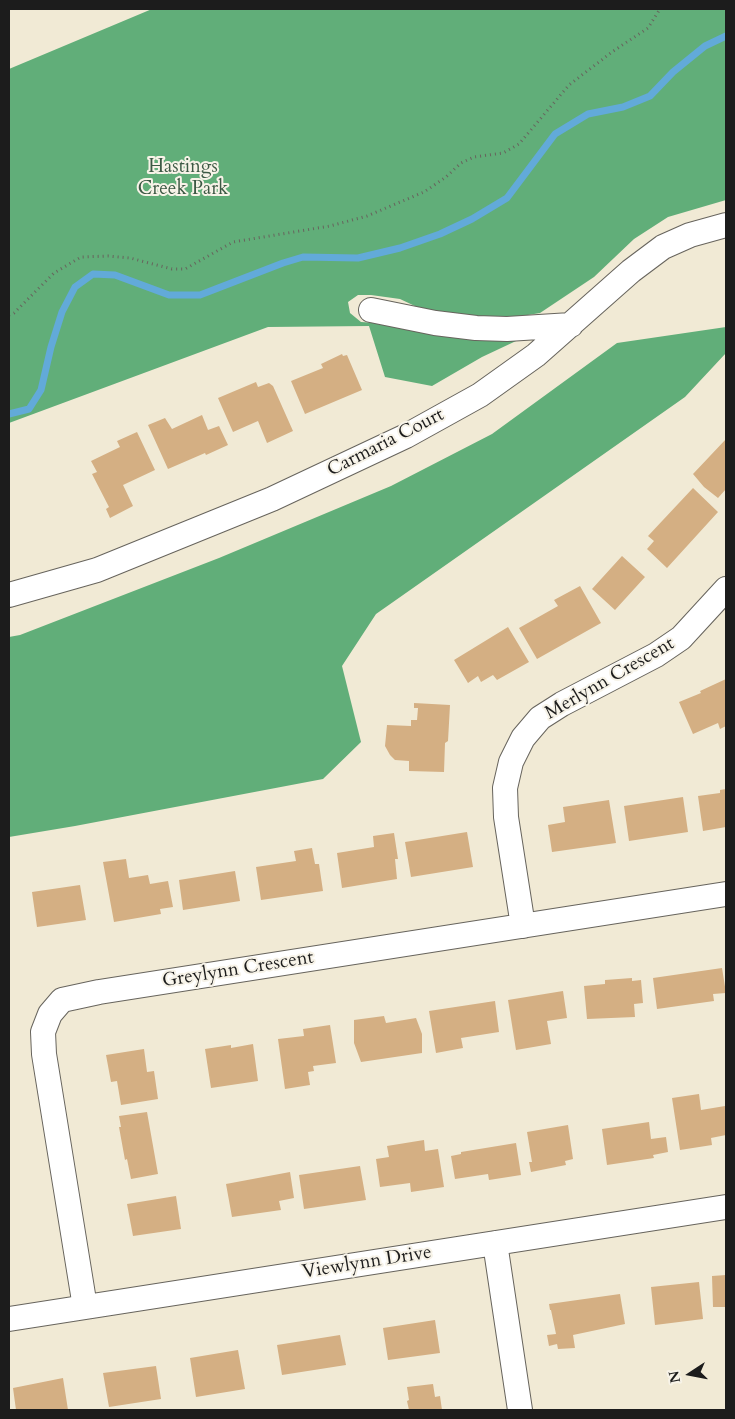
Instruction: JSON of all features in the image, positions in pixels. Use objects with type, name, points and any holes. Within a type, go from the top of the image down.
[{"type":"street","name":"Carmaria Court","points":[[9,595],[97,570],[272,499],[406,436],[480,395],[536,355],[631,270],[663,247],[726,225]]},
{"type":"street","points":[[371,310],[435,323],[476,328],[507,329],[571,325]]},
{"type":"street","name":"Merlynn Crescent","points":[[523,926],[506,817],[505,788],[511,762],[523,738],[540,718],[555,708],[656,655],[680,638],[726,589]]},
{"type":"street","name":"Greylynn Crescent","points":[[85,1307],[44,1054],[43,1032],[50,1014],[62,1000],[99,992],[726,894]]},
{"type":"street","name":"Viewlynn Drive","points":[[9,1319],[726,1207]]},
{"type":"street","points":[[495,1243],[520,1410]]},
{"type":"path","points":[[9,315],[14,313],[54,272],[81,257],[108,256],[130,258],[172,269],[185,269],[233,242],[330,226],[366,216],[424,192],[462,163],[474,157],[503,152],[519,144],[569,85],[612,52],[648,28],[660,9]]},
{"type":"green space","name":"Hastings Creek Park","points":[[152,9],[726,9],[726,200],[668,217],[634,239],[594,277],[540,313],[504,319],[440,313],[417,307],[400,299],[371,295],[358,295],[348,302],[350,313],[361,322],[406,325],[460,336],[516,341],[482,357],[432,386],[385,377],[369,326],[268,327],[9,423],[9,69]]},
{"type":"green space","points":[[726,327],[726,353],[685,397],[376,614],[342,666],[361,742],[323,779],[9,837],[9,637],[20,635],[219,558],[391,486],[492,434],[617,343]]},
{"type":"building","points":[[342,354],[343,356],[347,355],[362,390],[305,414],[291,381],[323,368],[321,364]]},
{"type":"building","points":[[256,382],[258,387],[269,383],[273,386],[293,431],[267,443],[258,421],[233,432],[218,398]]},
{"type":"building","points":[[202,415],[208,430],[219,426],[228,445],[168,469],[148,425],[165,418],[172,429]]},
{"type":"building","points":[[137,432],[155,470],[123,485],[133,506],[110,518],[106,509],[109,507],[92,474],[97,472],[91,461],[120,447],[117,441]]},
{"type":"building","points":[[726,439],[726,489],[718,498],[704,487],[693,474]]},
{"type":"building","points":[[693,488],[718,512],[667,568],[647,549],[654,541],[648,536]]},
{"type":"building","points":[[622,556],[645,577],[615,610],[592,589]]},
{"type":"building","points":[[580,586],[601,623],[537,659],[519,628],[558,606],[554,600]]},
{"type":"building","points":[[508,627],[529,662],[497,680],[493,675],[481,682],[478,676],[468,683],[454,660]]},
{"type":"building","points":[[726,679],[726,726],[720,729],[718,723],[693,734],[679,702],[701,693],[700,691]]},
{"type":"building","points":[[414,703],[450,705],[448,741],[445,743],[444,772],[409,771],[409,761],[395,760],[385,746],[387,725],[411,726],[411,720],[417,720],[418,708],[414,708]]},
{"type":"building","points":[[726,789],[726,827],[703,831],[698,796],[720,793],[720,790]]},
{"type":"building","points":[[683,797],[688,832],[629,841],[624,806]]},
{"type":"building","points":[[609,800],[616,843],[552,852],[548,825],[565,822],[563,807]]},
{"type":"building","points":[[467,832],[473,867],[411,877],[405,842]]},
{"type":"building","points":[[394,833],[398,859],[395,859],[397,879],[342,888],[337,853],[374,847],[373,836]]},
{"type":"building","points":[[312,848],[315,864],[319,864],[323,891],[261,900],[256,867],[296,861],[294,851]]},
{"type":"building","points":[[126,859],[129,878],[148,875],[150,884],[168,881],[173,907],[160,909],[161,914],[114,922],[103,862]]},
{"type":"building","points":[[235,871],[240,901],[183,910],[179,880]]},
{"type":"building","points":[[80,885],[86,920],[37,927],[32,892]]},
{"type":"building","points":[[722,968],[726,993],[713,994],[714,1001],[657,1009],[653,978]]},
{"type":"building","points":[[632,978],[632,981],[641,980],[643,1003],[634,1004],[635,1017],[587,1019],[584,986],[605,984],[605,980]]},
{"type":"building","points":[[563,991],[567,1018],[547,1021],[551,1044],[516,1050],[508,1000]]},
{"type":"building","points":[[495,1001],[499,1032],[461,1038],[463,1048],[436,1053],[429,1011]]},
{"type":"building","points":[[384,1016],[386,1023],[416,1018],[422,1034],[422,1053],[361,1062],[354,1043],[354,1020]]},
{"type":"building","points":[[330,1025],[336,1063],[313,1066],[314,1071],[308,1072],[310,1085],[285,1089],[278,1039],[304,1036],[303,1029]]},
{"type":"building","points":[[253,1044],[258,1081],[211,1088],[205,1049],[231,1045],[231,1048]]},
{"type":"building","points":[[144,1049],[147,1072],[154,1071],[158,1099],[121,1105],[117,1081],[111,1082],[106,1055]]},
{"type":"building","points":[[699,1094],[701,1110],[725,1106],[726,1135],[711,1138],[712,1145],[680,1150],[672,1098]]},
{"type":"building","points":[[147,1112],[158,1174],[131,1179],[127,1159],[125,1160],[119,1116]]},
{"type":"building","points":[[649,1122],[651,1139],[666,1137],[668,1152],[653,1155],[654,1158],[607,1165],[602,1129]]},
{"type":"building","points":[[568,1125],[573,1159],[565,1161],[566,1165],[531,1172],[529,1162],[532,1162],[527,1132]]},
{"type":"building","points":[[424,1140],[425,1151],[438,1149],[444,1187],[411,1192],[410,1183],[380,1187],[376,1159],[389,1157],[387,1146]]},
{"type":"building","points":[[516,1143],[521,1175],[489,1180],[488,1174],[455,1179],[451,1156],[461,1154],[461,1152]]},
{"type":"building","points":[[360,1166],[366,1200],[304,1209],[299,1175]]},
{"type":"building","points":[[290,1172],[294,1198],[279,1201],[281,1210],[232,1217],[226,1184]]},
{"type":"building","points":[[176,1196],[181,1229],[133,1236],[127,1204]]},
{"type":"building","points":[[726,1275],[726,1307],[713,1307],[712,1276]]},
{"type":"building","points":[[699,1282],[703,1319],[655,1325],[651,1287]]},
{"type":"building","points":[[620,1294],[625,1324],[573,1335],[575,1348],[558,1349],[557,1344],[549,1346],[547,1335],[556,1334],[549,1304]]},
{"type":"building","points":[[435,1320],[440,1353],[388,1360],[383,1328]]},
{"type":"building","points":[[340,1335],[346,1365],[282,1375],[277,1345]]},
{"type":"building","points":[[238,1350],[245,1389],[196,1397],[190,1358]]},
{"type":"building","points":[[156,1366],[161,1399],[109,1407],[103,1373]]},
{"type":"building","points":[[63,1378],[68,1410],[16,1410],[13,1388]]},
{"type":"building","points":[[433,1384],[435,1397],[440,1396],[442,1410],[409,1410],[407,1387]]},
{"type":"waterway","points":[[9,414],[29,409],[41,390],[51,347],[62,312],[75,287],[93,274],[115,275],[169,295],[200,295],[303,257],[358,258],[400,248],[440,234],[472,219],[507,198],[555,134],[588,114],[623,107],[650,96],[673,72],[705,46],[726,36]]}]
